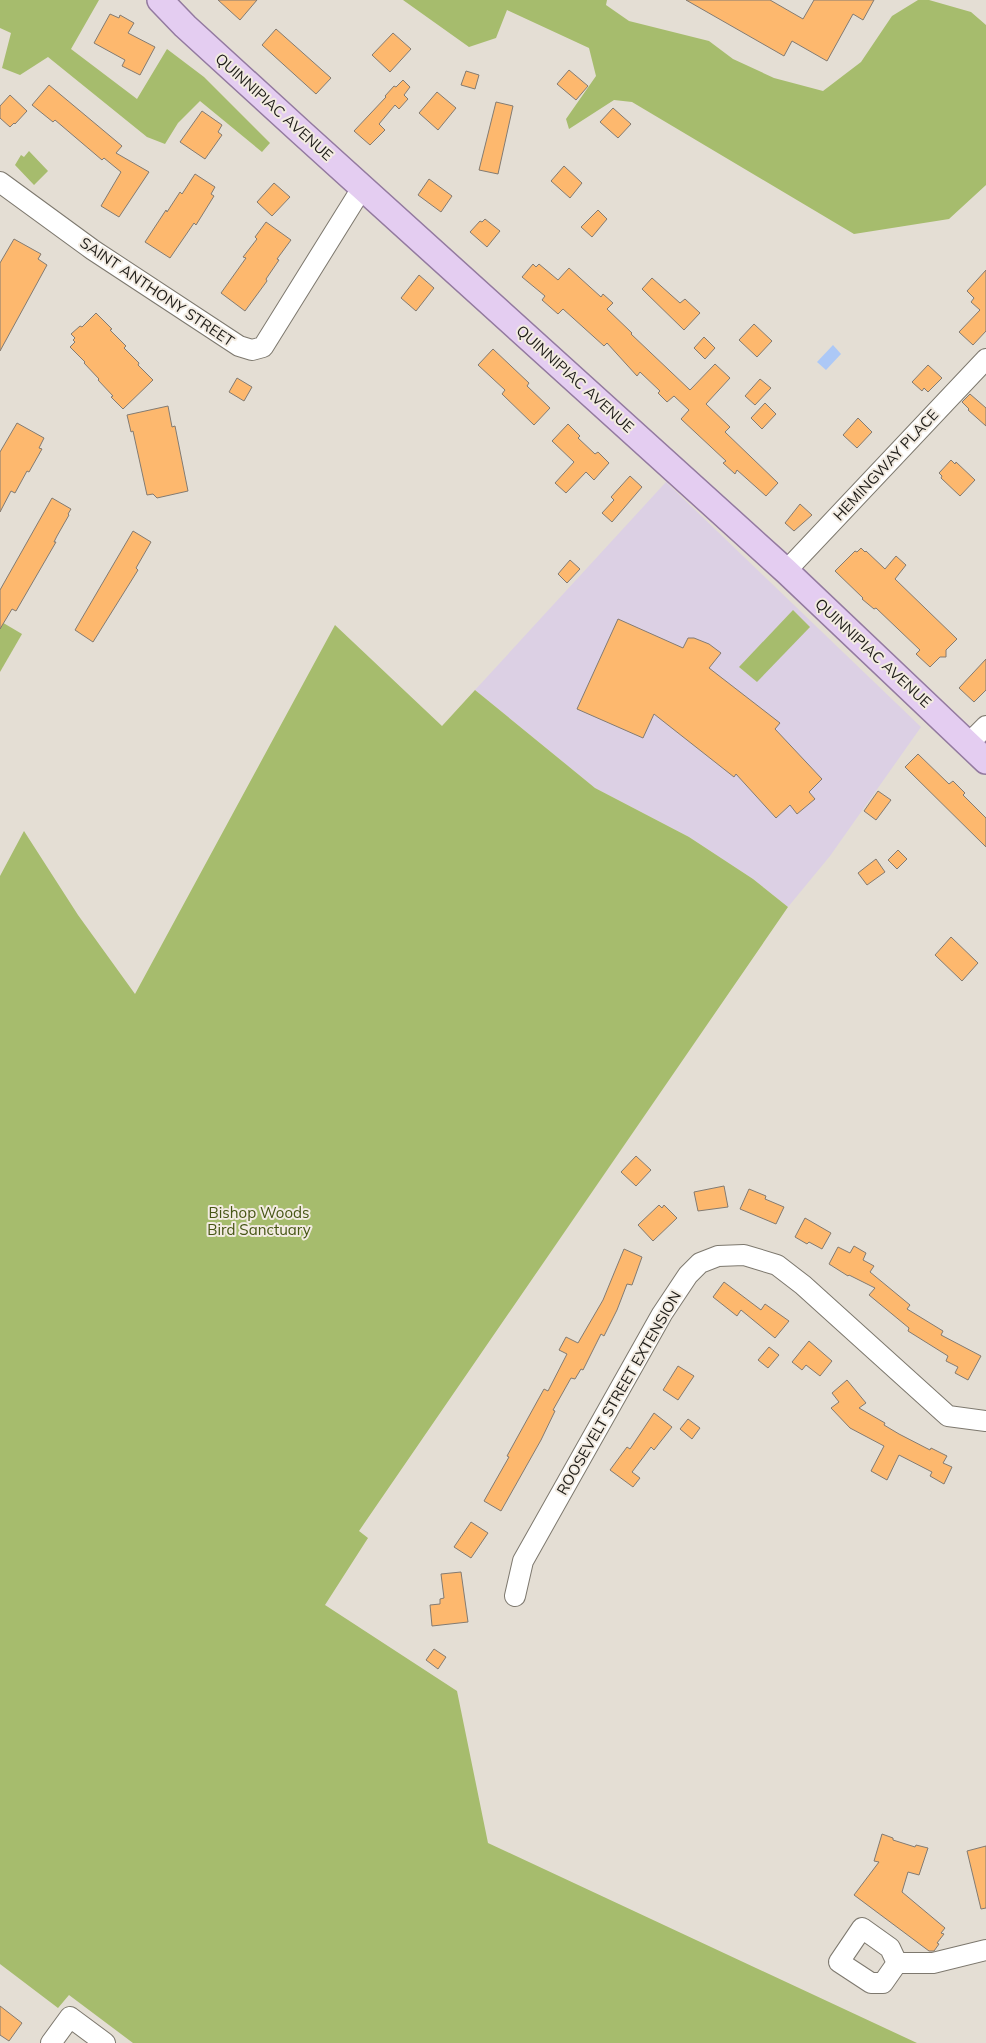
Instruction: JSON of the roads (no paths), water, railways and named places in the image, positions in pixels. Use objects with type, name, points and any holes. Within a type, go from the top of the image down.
[{"type":"main road","name":"QUINNIPIAC AVENUE","points":[[160,0],[185,26],[362,188],[484,296],[786,571],[986,761]]},
{"type":"street","name":"SAINT ANTHONY STREET","points":[[0,182],[92,250],[239,346],[252,350],[263,346],[362,188]]},
{"type":"street","name":"HEMINGWAY PLACE","points":[[786,571],[986,359]]},
{"type":"street","points":[[968,744],[986,726]]},
{"type":"street","name":"ROOSEVELT STREET EXTENSION","points":[[515,1596],[523,1560],[662,1314],[688,1275],[700,1263],[718,1256],[744,1255],[777,1265],[803,1285],[948,1416],[986,1421]]},
{"type":"street","points":[[897,1963],[933,1964],[986,1950]]},
{"type":"street","points":[[51,2043],[70,2017],[106,2043]]},
{"type":"water","points":[[833,345],[841,354],[826,370],[817,362]]},
{"type":"park label","name":"Bishop Woods Bird Sanctuary","points":[[259,1222]]}]
